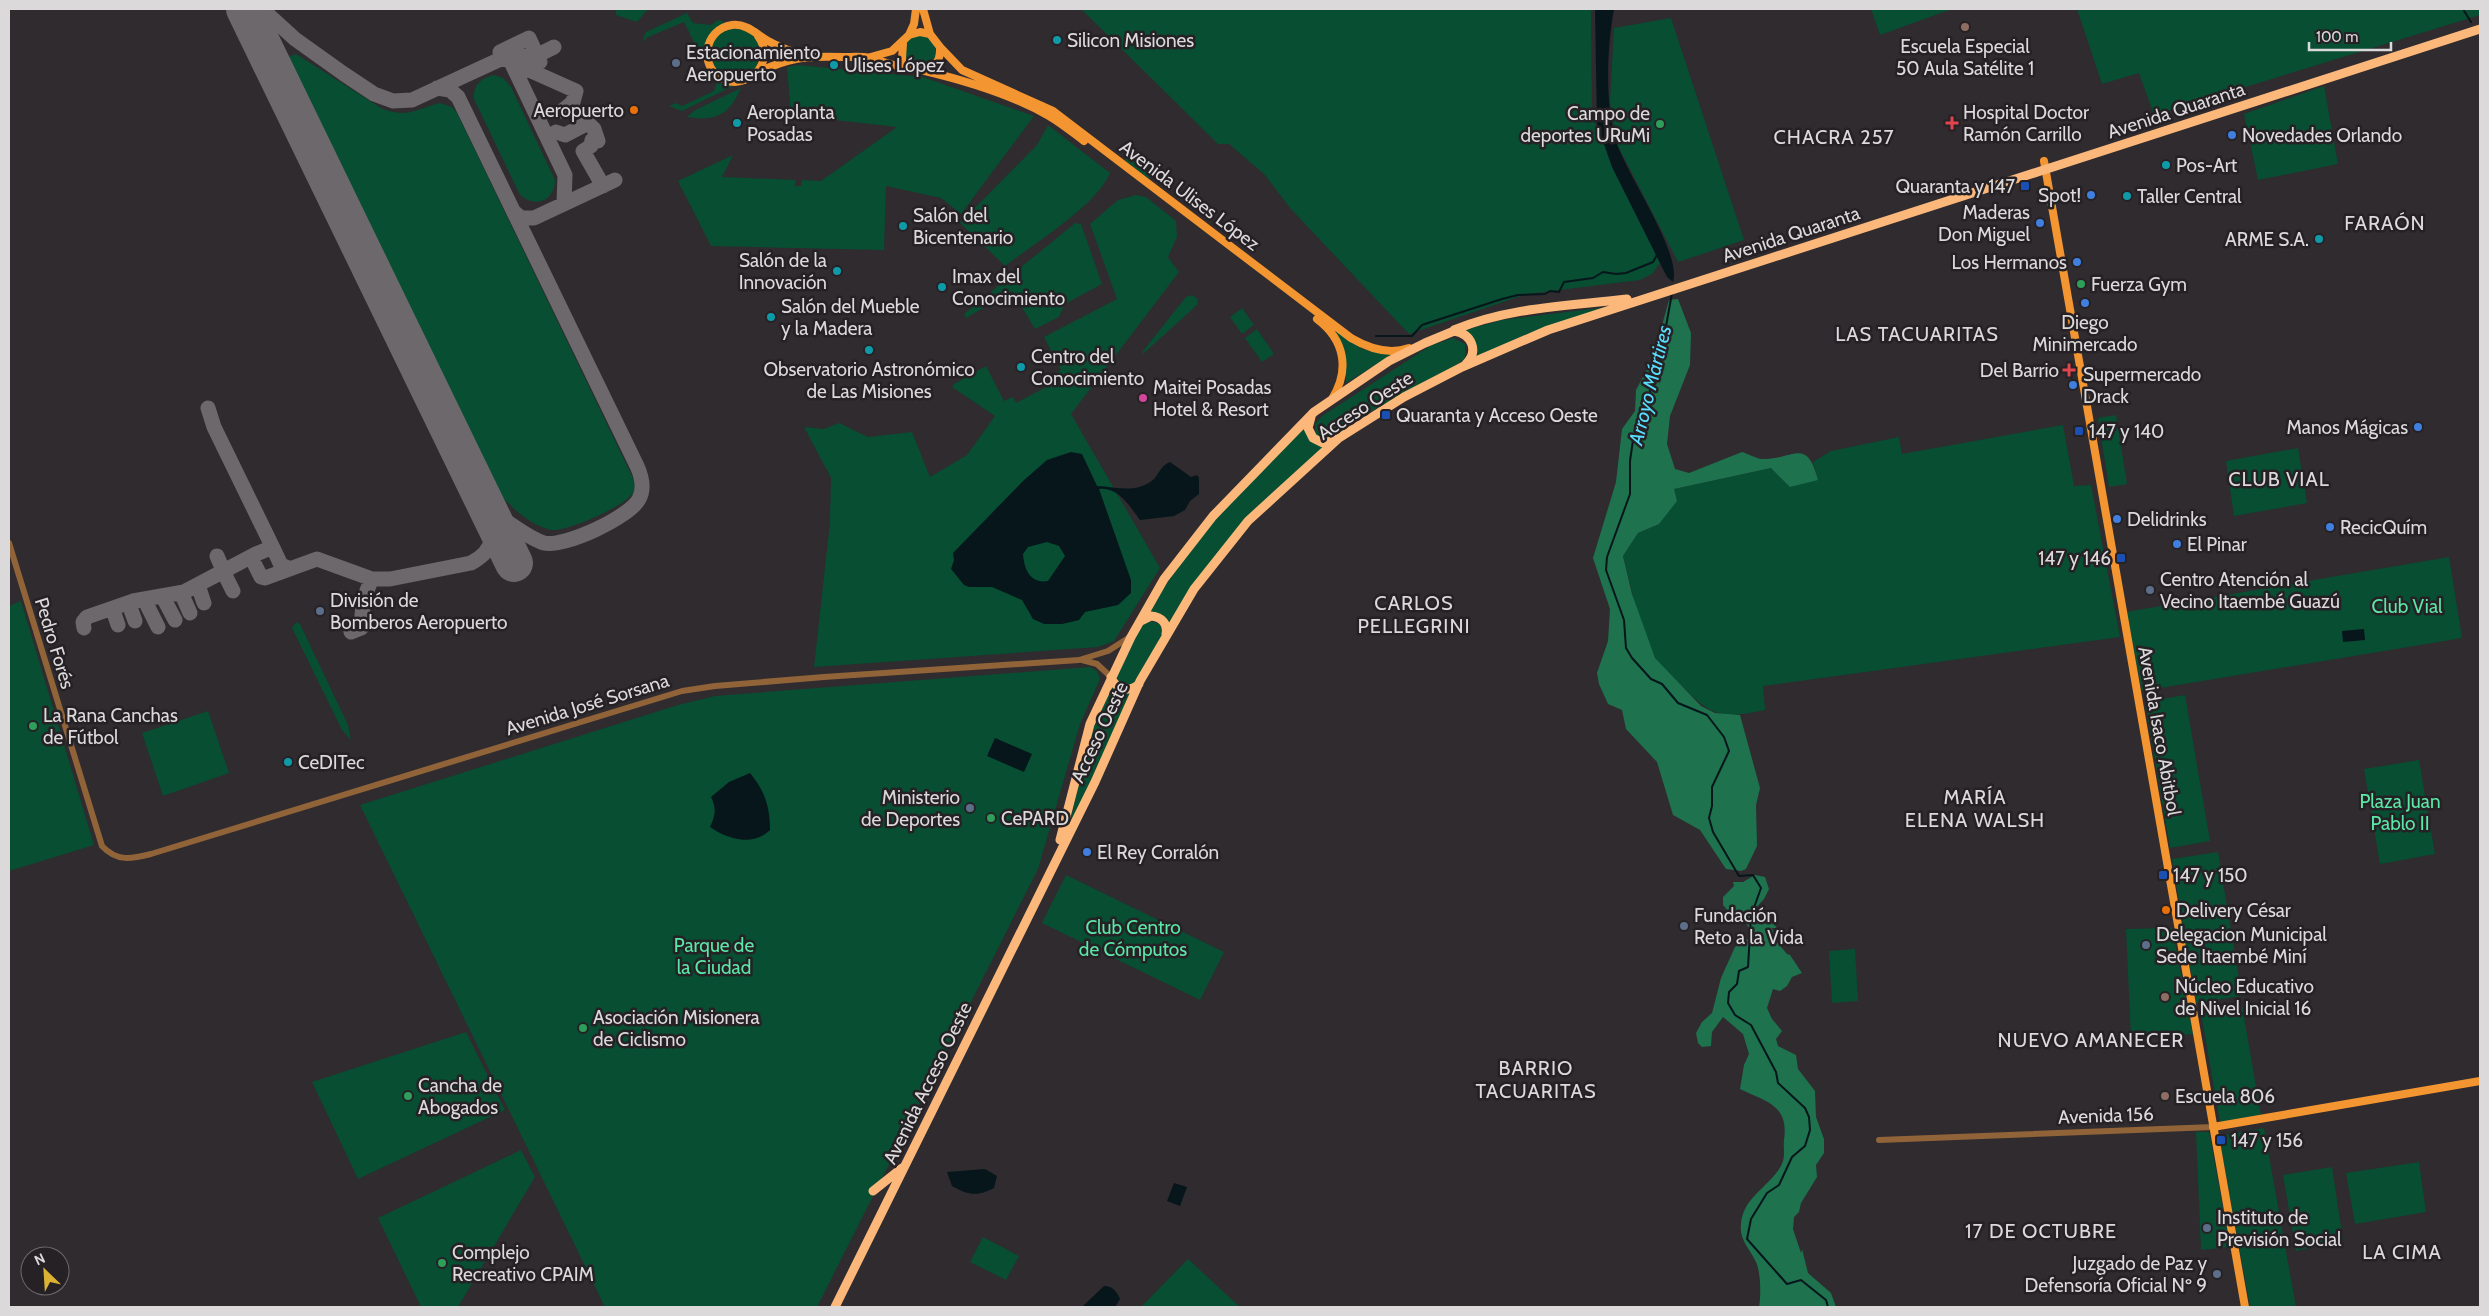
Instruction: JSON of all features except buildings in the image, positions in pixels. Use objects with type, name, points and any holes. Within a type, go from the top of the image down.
[{"type":"highway","name":"Avenida Quaranta","points":[[1646,297],[2044,165],[2480,29]]},
{"type":"highway","points":[[1447,333],[1482,320],[1520,311],[1646,297]]},
{"type":"highway","points":[[1462,367],[1548,330],[1646,297]]},
{"type":"highway","points":[[1447,333],[1461,332],[1470,340],[1473,352],[1467,363],[1462,367]]},
{"type":"highway","name":"Acceso Oeste","points":[[1048,873],[1066,823],[1090,724],[1131,637],[1164,579],[1213,516],[1314,412],[1372,371],[1447,333]]},
{"type":"highway","name":"Acceso Oeste","points":[[1048,873],[1095,782],[1140,681],[1166,635],[1194,589],[1248,521],[1339,438],[1404,397],[1462,367]]},
{"type":"highway","points":[[1314,412],[1308,422],[1308,428],[1313,438],[1323,443],[1339,438]]},
{"type":"highway","points":[[1140,622],[1147,617],[1160,618],[1166,626],[1166,635]]},
{"type":"highway","points":[[1111,677],[1116,686],[1126,689],[1133,688],[1140,681]]},
{"type":"highway","name":"Avenida Acceso Oeste","points":[[835,1307],[1048,873]]},
{"type":"highway","points":[[873,1191],[904,1166]]},
{"type":"main road","points":[[910,68],[902,59],[901,53],[914,24],[916,9]]},
{"type":"main road","points":[[804,56],[772,43],[741,25],[724,27],[712,37],[707,56],[712,71],[728,81],[743,81],[769,67],[804,56],[867,58],[925,70],[935,64],[940,47],[930,34],[923,9]]},
{"type":"main road","points":[[867,58],[892,51],[907,38],[920,32],[930,34]]},
{"type":"main road","points":[[755,75],[762,64],[764,56],[761,40],[756,33]]},
{"type":"main road","name":"Avenida Ulises López","points":[[940,47],[962,70],[1053,111],[1351,338],[1370,348],[1392,351],[1424,343]]},
{"type":"main road","name":"Avenida Ulises López","points":[[925,70],[1004,95],[1050,116],[1325,325],[1338,344],[1343,362],[1342,382],[1332,399]]},
{"type":"main road","name":"Avenida Isaco Abitbol","points":[[2044,165],[2245,1307]]},
{"type":"main road","name":"Avenida 156","points":[[2213,1127],[2480,1081]]},
{"type":"street","name":"Pedro Forés","points":[[9,543],[102,846],[109,854],[120,859]]},
{"type":"street","name":"Avenida José Sorsana","points":[[120,859],[159,852],[682,691],[715,686],[824,677],[1079,660],[1108,651],[1131,637]]},
{"type":"street","name":"Avenida José Sorsana","points":[[1079,660],[1097,664],[1111,677]]},
{"type":"street","name":"Avenida 156","points":[[1879,1140],[2213,1127]]},
{"type":"green space","points":[[616,9],[648,9],[637,22],[616,15]]},
{"type":"green space","points":[[1081,9],[1591,9],[1592,117],[1660,263],[1652,274],[1640,280],[1527,294],[1409,334],[1290,208],[1265,175],[1229,144],[1218,144]]},
{"type":"green space","points":[[1871,9],[1952,9],[1880,35]]},
{"type":"green space","points":[[2077,9],[2480,9],[2480,15],[2154,115],[2139,73],[2102,84]]},
{"type":"green space","points":[[687,13],[693,23],[711,25],[718,20],[723,21],[723,26],[711,37],[708,65],[706,66],[684,22],[646,38],[645,42],[643,38],[646,32]]},
{"type":"green space","name":"Campo de deportes URuMi","points":[[1671,18],[1744,240],[1678,262],[1618,146],[1610,102],[1614,28]]},
{"type":"green space","points":[[735,28],[753,35],[760,53],[753,71],[735,78],[717,71],[710,53],[717,35]]},
{"type":"green space","points":[[920,35],[926,36],[931,40],[935,45],[935,57],[931,62],[926,66],[920,67],[914,66],[909,62],[905,57],[904,51],[905,45],[909,40],[914,36]]},
{"type":"green space","points":[[296,54],[381,108],[405,113],[440,103],[452,107],[457,113],[632,476],[635,485],[630,497],[610,510],[583,522],[570,527],[552,530],[530,521],[510,505],[499,493],[288,57]]},
{"type":"green space","points":[[798,65],[923,77],[1034,116],[961,214],[941,198],[886,186],[884,250],[711,246],[678,181],[733,155],[722,177],[796,180],[795,186],[801,186],[802,180],[821,181],[897,127],[791,115],[787,67]]},
{"type":"green space","points":[[494,75],[503,78],[511,87],[555,180],[552,193],[544,200],[532,201],[520,195],[474,99],[478,83]]},
{"type":"green space","points":[[714,77],[733,86],[682,111],[669,106],[676,103],[682,106],[714,91],[717,82]]},
{"type":"green space","points":[[2324,86],[2338,164],[2258,180],[2244,114]]},
{"type":"green space","points":[[741,88],[732,104],[721,114],[706,118],[687,117],[695,110]]},
{"type":"green space","points":[[1048,125],[1110,173],[1103,185],[1079,211],[1005,266],[960,223],[1037,145]]},
{"type":"green space","points":[[1133,155],[1141,158],[1146,163],[1149,179],[1124,160]]},
{"type":"green space","points":[[1149,186],[1362,349],[1391,355],[1346,383],[1342,352],[1327,325]]},
{"type":"green space","points":[[1136,195],[1146,197],[1176,221],[1177,237],[1168,257],[1179,272],[1071,414],[1160,568],[1114,641],[1098,647],[814,667],[830,522],[831,478],[804,427],[824,429],[839,423],[868,437],[912,432],[930,477],[967,455],[995,416],[952,387],[954,384],[986,366],[1004,401],[1013,397],[1016,403],[1050,385],[1046,378],[1061,370],[1044,337],[1117,299],[1090,224],[1118,200]]},
{"type":"green space","points":[[1075,223],[1081,224],[1102,284],[1065,304],[1059,317],[1035,329],[1012,291],[966,318],[964,314]]},
{"type":"green space","points":[[1192,295],[1198,299],[1197,305],[1143,354],[1143,351],[1186,297]]},
{"type":"green space","points":[[1678,299],[1691,333],[1690,365],[1670,416],[1667,444],[1675,469],[1689,473],[1742,452],[1762,459],[1799,453],[1809,459],[1818,480],[1790,487],[1771,468],[1674,489],[1677,501],[1659,524],[1638,533],[1623,556],[1632,594],[1655,658],[1701,706],[1715,713],[1740,715],[1760,788],[1756,805],[1757,846],[1746,869],[1741,871],[1726,869],[1700,830],[1673,815],[1657,762],[1626,729],[1622,710],[1608,704],[1599,684],[1597,673],[1608,641],[1610,609],[1593,558],[1616,482],[1622,429],[1635,411],[1636,390],[1653,358],[1669,300]]},
{"type":"green space","points":[[1608,307],[1527,334],[1473,358],[1474,342],[1465,330],[1502,320]]},
{"type":"green space","points":[[1242,308],[1254,325],[1242,334],[1230,317]]},
{"type":"green space","points":[[1257,329],[1274,354],[1262,362],[1245,338]]},
{"type":"green space","points":[[1453,338],[1465,344],[1465,358],[1457,365],[1370,412],[1332,438],[1320,439],[1316,435],[1315,424],[1322,416],[1430,346]]},
{"type":"green space","points":[[2116,415],[2127,484],[2109,487],[2098,418]]},
{"type":"green space","points":[[1309,419],[1306,429],[1327,444],[1247,520],[1167,626],[1149,614],[1183,560],[1202,535],[1243,488]]},
{"type":"green space","points":[[2063,425],[2074,486],[2091,485],[2120,637],[1763,686],[1765,710],[1738,714],[1718,713],[1701,704],[1657,662],[1644,635],[1623,556],[1638,533],[1659,524],[1674,489],[1771,468],[1818,480],[1813,462],[1831,451],[1899,437],[1902,454]]},
{"type":"green space","points":[[2298,448],[2307,503],[2234,516],[2226,461]]},
{"type":"green space","name":"Club Vial","points":[[2449,557],[2462,638],[2142,691],[2126,612]]},
{"type":"green space","name":"La Rana Canchas de Fútbol","points":[[21,601],[94,845],[9,871],[9,606]]},
{"type":"green space","points":[[1151,621],[1162,625],[1164,634],[1139,680],[1129,686],[1117,681],[1117,675],[1141,626]]},
{"type":"green space","points":[[296,622],[300,624],[348,725],[351,740],[342,730],[292,628]]},
{"type":"green space","name":"Parque de la Ciudad","points":[[1090,667],[1097,671],[1100,679],[1080,724],[1038,869],[817,1307],[605,1307],[360,805],[678,705],[715,696]]},
{"type":"green space","points":[[1112,682],[1120,692],[1133,691],[1069,827],[1092,726]]},
{"type":"green space","points":[[2185,695],[2210,841],[2170,848],[2145,702]]},
{"type":"green space","points":[[208,711],[229,773],[163,796],[142,733]]},
{"type":"green space","name":"Plaza Juan Pablo II","points":[[2419,760],[2435,854],[2380,864],[2364,769]]},
{"type":"green space","points":[[2218,852],[2242,996],[2196,1003],[2172,859]]},
{"type":"green space","name":"Club Centro de Cómputos","points":[[1066,875],[1224,952],[1200,1000],[1042,923]]},
{"type":"green space","points":[[1755,875],[1765,877],[1769,889],[1764,899],[1754,910],[1759,918],[1770,920],[1777,928],[1772,928],[1775,940],[1790,955],[1802,973],[1792,977],[1787,986],[1780,991],[1773,989],[1767,1008],[1772,1019],[1782,1031],[1776,1039],[1778,1046],[1796,1055],[1798,1069],[1815,1091],[1816,1117],[1824,1139],[1824,1153],[1816,1165],[1817,1177],[1801,1203],[1799,1212],[1794,1217],[1793,1229],[1801,1253],[1802,1249],[1808,1273],[1831,1293],[1836,1307],[1759,1307],[1759,1272],[1756,1262],[1743,1240],[1741,1224],[1746,1207],[1751,1199],[1776,1173],[1783,1162],[1785,1128],[1783,1119],[1774,1106],[1740,1089],[1744,1065],[1749,1054],[1743,1034],[1723,1017],[1712,1032],[1711,1046],[1702,1047],[1698,1043],[1696,1033],[1702,1022],[1712,1013],[1721,978],[1735,947],[1754,935],[1745,922],[1736,921],[1723,905],[1723,897],[1734,886],[1733,882],[1743,882]]},
{"type":"green space","points":[[2172,928],[2193,1034],[2131,1038],[2126,929]]},
{"type":"green space","points":[[1855,949],[1858,1001],[1832,1003],[1829,951]]},
{"type":"green space","points":[[2242,1006],[2261,1115],[2220,1122],[2201,1013]]},
{"type":"green space","name":"Cancha de Abogados","points":[[466,1032],[505,1110],[358,1179],[312,1082]]},
{"type":"green space","points":[[2264,1128],[2296,1307],[2250,1307],[2219,1136]]},
{"type":"green space","points":[[2196,1132],[2209,1132],[2230,1247],[2201,1250]]},
{"type":"green space","name":"Complejo Recreativo CPAIM","points":[[521,1150],[535,1177],[458,1307],[421,1307],[378,1218]]},
{"type":"green space","points":[[2419,1162],[2426,1212],[2355,1224],[2346,1173]]},
{"type":"green space","points":[[2332,1167],[2343,1240],[2296,1251],[2283,1175]]},
{"type":"green space","points":[[983,1237],[1019,1256],[1006,1280],[970,1262]]},
{"type":"green space","points":[[1188,1259],[1240,1307],[1141,1307]]},
{"type":"shaded area","name":"Arroyo Mártires","points":[[1595,9],[1614,9],[1610,40],[1608,91],[1615,138],[1661,232],[1674,269],[1673,282],[1667,277],[1612,167],[1597,124]]},
{"type":"shaded area","points":[[1071,452],[1082,454],[1097,486],[1141,487],[1154,479],[1163,467],[1170,462],[1191,477],[1197,475],[1199,478],[1199,494],[1190,501],[1185,510],[1174,516],[1140,520],[1127,503],[1117,494],[1106,489],[1099,489],[1131,580],[1131,593],[1118,605],[1085,612],[1079,620],[1062,624],[1044,624],[1033,619],[1022,600],[992,587],[969,587],[964,585],[951,569],[954,560],[953,553],[1023,481],[1047,460]],"holes":[[[1047,542],[1059,546],[1065,556],[1048,581],[1032,578],[1027,570],[1023,554],[1028,547]]]},
{"type":"shaded area","points":[[2364,629],[2365,640],[2343,642],[2342,631]]},
{"type":"shaded area","points":[[995,738],[1032,754],[1024,772],[987,756]]},
{"type":"shaded area","points":[[750,773],[766,800],[770,830],[763,835],[748,840],[732,838],[710,827],[715,812],[711,797],[729,782]]},
{"type":"shaded area","points":[[985,1169],[997,1176],[994,1188],[977,1194],[968,1193],[952,1186],[947,1172]]},
{"type":"shaded area","points":[[1174,1183],[1187,1187],[1180,1206],[1167,1201]]},
{"type":"shaded area","points":[[1104,1286],[1112,1288],[1119,1296],[1120,1299],[1115,1307],[1082,1307]]},
{"type":"waterway","points":[[2463,9],[2471,22]]},
{"type":"waterway","points":[[1376,336],[1412,336],[1422,325],[1502,299],[1518,295],[1545,294],[1550,291],[1559,292],[1564,282],[1593,278],[1603,272],[1626,273],[1653,262],[1658,253]]},
{"type":"waterway","name":"Arroyo Mártires","points":[[1672,293],[1659,365],[1633,440],[1630,461],[1630,494],[1607,557],[1606,570],[1624,620],[1626,648],[1632,658],[1651,679],[1662,684],[1678,703],[1707,715],[1724,737],[1729,751],[1712,787],[1712,806],[1709,818],[1713,832],[1739,876],[1753,875],[1761,888],[1751,916],[1748,967],[1739,971],[1737,984],[1729,992],[1728,1003],[1735,1015],[1751,1025],[1776,1072],[1778,1083],[1805,1108],[1809,1117],[1810,1130],[1805,1146],[1792,1157],[1779,1185],[1767,1193],[1751,1219],[1747,1239],[1787,1284],[1801,1280],[1826,1300],[1828,1307]]},
{"type":"taxiway","points":[[262,9],[295,39],[344,74],[374,94],[393,101],[412,100],[507,56],[515,54],[532,58],[554,47]]},
{"type":"taxiway","points":[[500,52],[529,38],[540,62]]},
{"type":"taxiway","points":[[509,61],[576,91],[573,102],[562,111]]},
{"type":"taxiway","points":[[511,62],[565,175],[564,203]]},
{"type":"taxiway","points":[[437,88],[450,90],[458,97],[637,466],[642,482],[642,491],[639,499],[623,514],[596,530],[566,541],[553,543],[544,543],[530,537],[485,506]]},
{"type":"taxiway","points":[[548,137],[556,132],[565,135],[588,123],[594,129],[598,141]]},
{"type":"taxiway","points":[[592,140],[591,146],[583,151],[603,186]]},
{"type":"taxiway","points":[[514,212],[521,218],[534,218],[615,180]]},
{"type":"taxiway","points":[[208,408],[214,427],[281,565],[288,568]]},
{"type":"taxiway","points":[[255,565],[261,577],[265,578],[317,559],[372,579],[390,579],[471,563],[480,558],[490,545],[492,531],[485,506]]},
{"type":"taxiway","points":[[84,628],[83,622],[87,617],[133,601],[184,592],[256,554],[268,549],[274,550]]},
{"type":"taxiway","points":[[217,556],[222,568],[226,570],[225,575],[233,591]]},
{"type":"taxiway","points":[[351,632],[361,628],[364,602],[372,579]]},
{"type":"taxiway","points":[[198,585],[204,603]]},
{"type":"taxiway","points":[[184,592],[183,597],[190,613]]},
{"type":"taxiway","points":[[166,596],[165,601],[175,620]]},
{"type":"taxiway","points":[[148,599],[147,605],[158,627]]},
{"type":"taxiway","points":[[133,601],[130,607],[135,621]]},
{"type":"taxiway","points":[[116,607],[114,613],[118,625]]},
{"type":"runway","points":[[245,9],[514,563]]},
{"type":"place","name":"Escuela Especial 50 Aula Satélite 1","points":[[1965,27]]},
{"type":"place","name":"Silicon Misiones","points":[[1057,40]]},
{"type":"place","name":"Estacionamiento Aeropuerto","points":[[676,63]]},
{"type":"place","name":"Ulises López","points":[[834,65]]},
{"type":"place","name":"Aeropuerto","points":[[634,110]]},
{"type":"place","name":"Aeroplanta Posadas","points":[[737,123]]},
{"type":"place","name":"Hospital Doctor Ramón Carrillo","points":[[1952,123]]},
{"type":"place","name":"Campo de deportes URuMi","points":[[1660,124]]},
{"type":"place","name":"Novedades Orlando","points":[[2232,135]]},
{"type":"place","name":"Pos-Art","points":[[2166,165]]},
{"type":"place","name":"Quaranta y 147","points":[[2025,186]]},
{"type":"place","name":"Spot!","points":[[2091,195]]},
{"type":"place","name":"Taller Central","points":[[2127,196]]},
{"type":"place","name":"Maderas Don Miguel","points":[[2040,223]]},
{"type":"place","name":"Salón del Bicentenario","points":[[903,226]]},
{"type":"place","name":"ARME S.A.","points":[[2319,239]]},
{"type":"place","name":"Los Hermanos","points":[[2077,262]]},
{"type":"place","name":"Salón de la Innovación","points":[[837,271]]},
{"type":"place","name":"Fuerza Gym","points":[[2081,284]]},
{"type":"place","name":"Imax del Conocimiento","points":[[942,287]]},
{"type":"place","name":"Diego Minimercado","points":[[2085,303]]},
{"type":"place","name":"Salón del Mueble y la Madera","points":[[771,317]]},
{"type":"place","name":"Observatorio Astronómico de Las Misiones","points":[[869,350]]},
{"type":"place","name":"Centro del Conocimiento","points":[[1021,367]]},
{"type":"place","name":"Del Barrio","points":[[2069,370]]},
{"type":"place","name":"Supermercado Drack","points":[[2073,385]]},
{"type":"place","name":"Maitei Posadas Hotel & Resort","points":[[1143,398]]},
{"type":"place","name":"Quaranta y Acceso Oeste","points":[[1386,415]]},
{"type":"place","name":"Manos Mágicas","points":[[2418,427]]},
{"type":"place","name":"147 y 140","points":[[2079,431]]},
{"type":"place","name":"Delidrinks","points":[[2117,519]]},
{"type":"place","name":"RecicQuím","points":[[2330,527]]},
{"type":"place","name":"El Pinar","points":[[2177,544]]},
{"type":"place","name":"147 y 146","points":[[2121,558]]},
{"type":"place","name":"Centro Atención al Vecino Itaembé Guazú","points":[[2150,590]]},
{"type":"place","name":"División de Bomberos Aeropuerto","points":[[320,611]]},
{"type":"place","name":"La Rana Canchas de Fútbol","points":[[33,726]]},
{"type":"place","name":"CeDITec","points":[[288,762]]},
{"type":"place","name":"Ministerio de Deportes","points":[[970,808]]},
{"type":"place","name":"CePARD","points":[[991,818]]},
{"type":"place","name":"El Rey Corralón","points":[[1087,852]]},
{"type":"place","name":"147 y 150","points":[[2163,875]]},
{"type":"place","name":"Delivery César","points":[[2166,910]]},
{"type":"place","name":"Fundación Reto a la Vida","points":[[1684,926]]},
{"type":"place","name":"Delegacion Municipal Sede Itaembé Miní","points":[[2146,945]]},
{"type":"place","name":"Núcleo Educativo de Nivel Inicial 16","points":[[2165,997]]},
{"type":"place","name":"Asociación Misionera de Ciclismo","points":[[583,1028]]},
{"type":"place","name":"Cancha de Abogados","points":[[408,1096]]},
{"type":"place","name":"Escuela 806","points":[[2165,1096]]},
{"type":"place","name":"147 y 156","points":[[2221,1140]]},
{"type":"place","name":"Instituto de Previsión Social","points":[[2207,1228]]},
{"type":"place","name":"Complejo Recreativo CPAIM","points":[[442,1263]]},
{"type":"place","name":"Juzgado de Paz y Defensoría Oficial Nº 9","points":[[2217,1274]]},
{"type":"district","name":"CHACRA 257","points":[[1834,137]]},
{"type":"district","name":"FARAÓN","points":[[2385,223]]},
{"type":"district","name":"LAS TACUARITAS","points":[[1917,334]]},
{"type":"district","name":"CLUB VIAL","points":[[2279,479]]},
{"type":"district","name":"CARLOS PELLEGRINI","points":[[1414,614]]},
{"type":"district","name":"MARÍA ELENA WALSH","points":[[1975,808]]},
{"type":"district","name":"NUEVO AMANECER","points":[[2091,1040]]},
{"type":"district","name":"BARRIO TACUARITAS","points":[[1536,1080]]},
{"type":"district","name":"17 DE OCTUBRE","points":[[2041,1231]]},
{"type":"district","name":"LA CIMA","points":[[2402,1252]]}]
